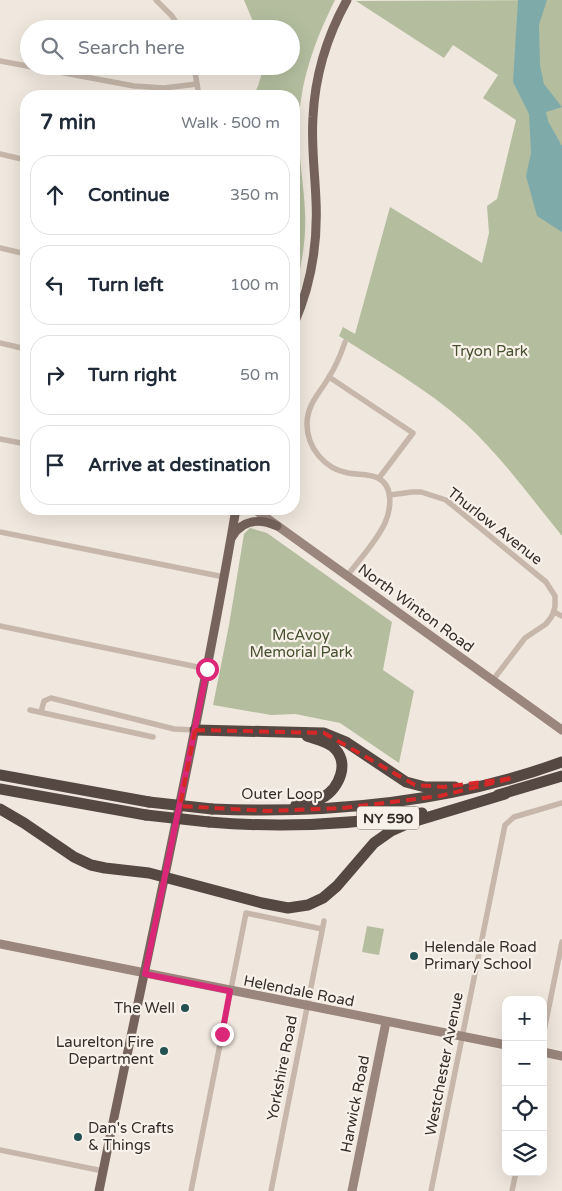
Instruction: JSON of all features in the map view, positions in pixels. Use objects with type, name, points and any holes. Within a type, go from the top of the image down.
[{"type":"highway","points":[[195,730],[316,732],[333,736],[354,747],[400,779],[422,787],[460,786],[513,778]]},
{"type":"highway","points":[[212,809],[304,804],[320,799],[333,788],[340,778],[342,766],[340,757],[334,748],[315,739],[276,731]]},
{"type":"highway","name":"Outer Loop","points":[[0,775],[149,802],[212,809],[289,811],[364,806],[440,796],[513,778],[562,762]]},
{"type":"highway","name":"Outer Loop","points":[[0,789],[146,815],[209,822],[290,825],[361,821],[426,812],[505,794],[562,776]]},
{"type":"highway","points":[[0,809],[88,864],[166,876],[272,906],[288,908],[304,906],[319,901],[330,893],[371,846],[391,831],[409,823],[505,794]]},
{"type":"main road","points":[[300,308],[308,286],[316,245],[312,129],[314,97],[326,47],[347,0]]},
{"type":"main road","points":[[99,1191],[166,876],[235,515]]},
{"type":"main road","points":[[230,542],[238,528],[249,522],[263,521],[277,526]]},
{"type":"street","points":[[156,0],[174,20]]},
{"type":"street","points":[[0,61],[20,65]]},
{"type":"street","points":[[75,75],[134,86],[164,88],[197,84]]},
{"type":"street","points":[[196,75],[198,90]]},
{"type":"street","points":[[0,154],[20,159]]},
{"type":"street","points":[[0,248],[20,253]]},
{"type":"street","points":[[345,342],[329,377],[312,402],[308,412],[308,436],[318,456],[326,464],[345,473],[379,478],[388,488],[390,495],[390,504],[385,522],[347,576]]},
{"type":"street","points":[[0,344],[20,348]]},
{"type":"street","points":[[329,377],[412,433],[379,478]]},
{"type":"street","points":[[0,439],[20,443]]},
{"type":"street","name":"Thurlow Avenue","points":[[390,495],[421,492],[438,497],[451,504],[546,582],[554,596],[554,612]]},
{"type":"street","name":"North Winton Road","points":[[262,515],[562,730]]},
{"type":"street","points":[[0,532],[224,577]]},
{"type":"street","points":[[493,680],[520,643],[530,633],[546,624],[554,612],[562,616]]},
{"type":"street","points":[[0,626],[207,669]]},
{"type":"street","points":[[41,712],[44,701],[51,698],[178,730],[195,730]]},
{"type":"street","points":[[30,710],[151,736],[152,724]]},
{"type":"street","name":"Westchester Avenue","points":[[431,1191],[505,825],[514,817],[562,803]]},
{"type":"street","points":[[191,1191],[246,913],[322,929]]},
{"type":"street","name":"Yorkshire Road","points":[[271,1191],[324,921]]},
{"type":"street","points":[[547,1016],[562,942]]},
{"type":"street","name":"Helendale Road","points":[[0,944],[502,1044]]},
{"type":"street","name":"Harwick Road","points":[[352,1191],[386,1022]]},
{"type":"street","points":[[547,1053],[562,1056]]},
{"type":"street","points":[[0,1150],[103,1172]]},
{"type":"street","points":[[512,1191],[515,1176]]},
{"type":"highlighted area","points":[[195,730],[324,733],[415,785],[444,787],[513,778],[440,796],[343,808],[268,811],[180,806]]},
{"type":"green space","points":[[244,0],[335,0],[315,46],[305,78],[300,111],[300,90],[256,90],[261,75],[300,75],[300,20],[252,20]]},
{"type":"green space","name":"Tryon Park","points":[[562,0],[562,536],[503,463],[465,423],[420,388],[339,336],[343,327],[355,334],[390,207],[482,263],[489,233],[487,206],[497,199],[516,120],[483,98],[498,75],[453,45],[444,58],[356,1]]},
{"type":"green space","points":[[300,160],[304,202],[304,248],[300,269]]},
{"type":"green space","name":"McAvoy Memorial Park","points":[[250,528],[267,533],[392,622],[383,670],[414,691],[399,763],[340,723],[295,714],[271,715],[213,705],[244,534]]},
{"type":"green space","points":[[367,926],[384,929],[379,955],[362,952]]},
{"type":"water","points":[[518,0],[547,0],[539,25],[540,65],[544,84],[562,107],[546,112],[548,121],[562,146],[562,232],[537,216],[526,176],[531,153],[529,114],[513,82]]},
{"type":"place","name":"Helendale Road Primary School","points":[[414,956]]},
{"type":"place","name":"The Well","points":[[185,1008]]},
{"type":"place","name":"Laurelton Fire Department","points":[[164,1051]]},
{"type":"place","name":"Dan's Crafts & Things","points":[[78,1137]]},
{"type":"route","points":[[207,669],[145,974],[230,991],[222,1034]]}]
